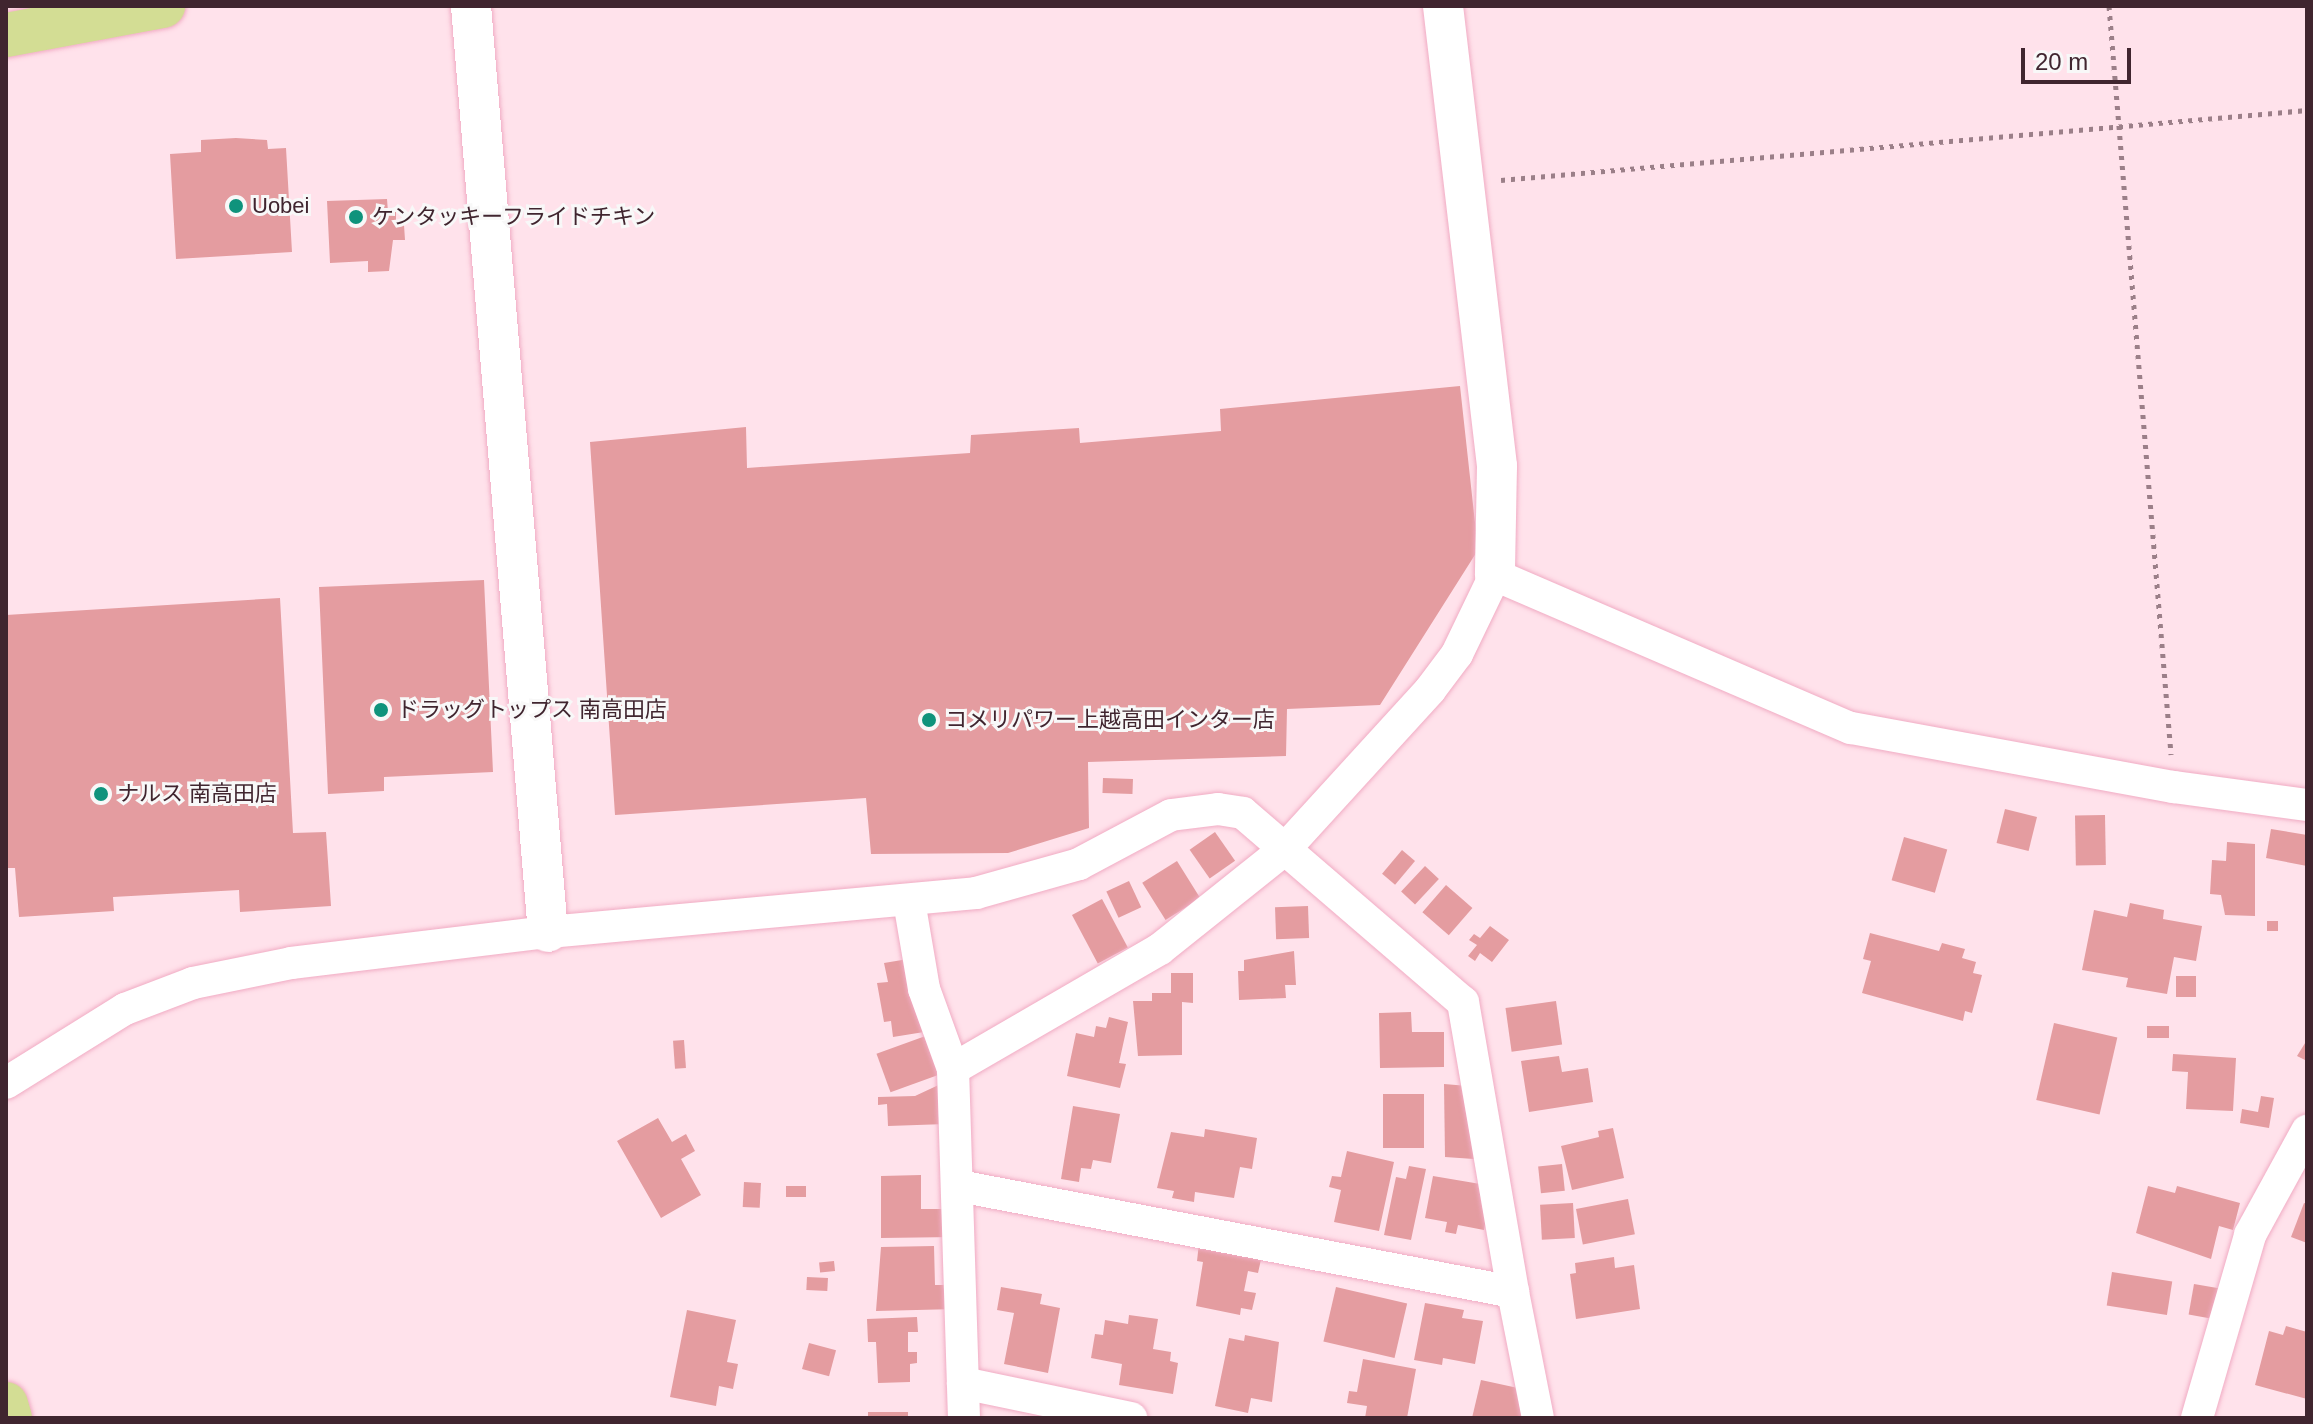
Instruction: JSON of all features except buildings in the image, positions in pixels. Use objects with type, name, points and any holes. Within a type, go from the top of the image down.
[{"type":"main road","points":[[6,35],[163,6]]},
{"type":"main road","points":[[6,1404],[10,1418]]},
{"type":"street","points":[[471,6],[548,932]]},
{"type":"street","points":[[953,1069],[1160,949],[1284,850],[1399,729],[1439,678],[1476,620],[1495,575],[1497,466],[1443,6]]},
{"type":"street","points":[[1495,575],[1851,728],[2174,787],[2307,805]]},
{"type":"street","points":[[6,1083],[125,1009],[193,983],[291,963],[548,932],[909,901],[1044,878],[1171,815],[1191,810],[1243,813],[1463,1002],[1538,1418]]},
{"type":"street","points":[[909,901],[924,989],[953,1069],[964,1418]]},
{"type":"street","points":[[2197,1418],[2250,1235],[2307,1131]]},
{"type":"street","points":[[959,1186],[1513,1292]]},
{"type":"street","points":[[963,1383],[1131,1418]]},
{"type":"path","points":[[2109,6],[2174,787]]},
{"type":"path","points":[[1465,183],[2307,110]]},
{"type":"place","name":"Uobei","points":[[236,206]]},
{"type":"place","name":"ケンタッキーフライドチキン","points":[[356,217]]},
{"type":"place","name":"ドラッグトップス 南高田店","points":[[381,710]]},
{"type":"place","name":"コメリパワー上越高田インター店","points":[[929,720]]},
{"type":"place","name":"ナルス 南高田店","points":[[101,794]]}]
